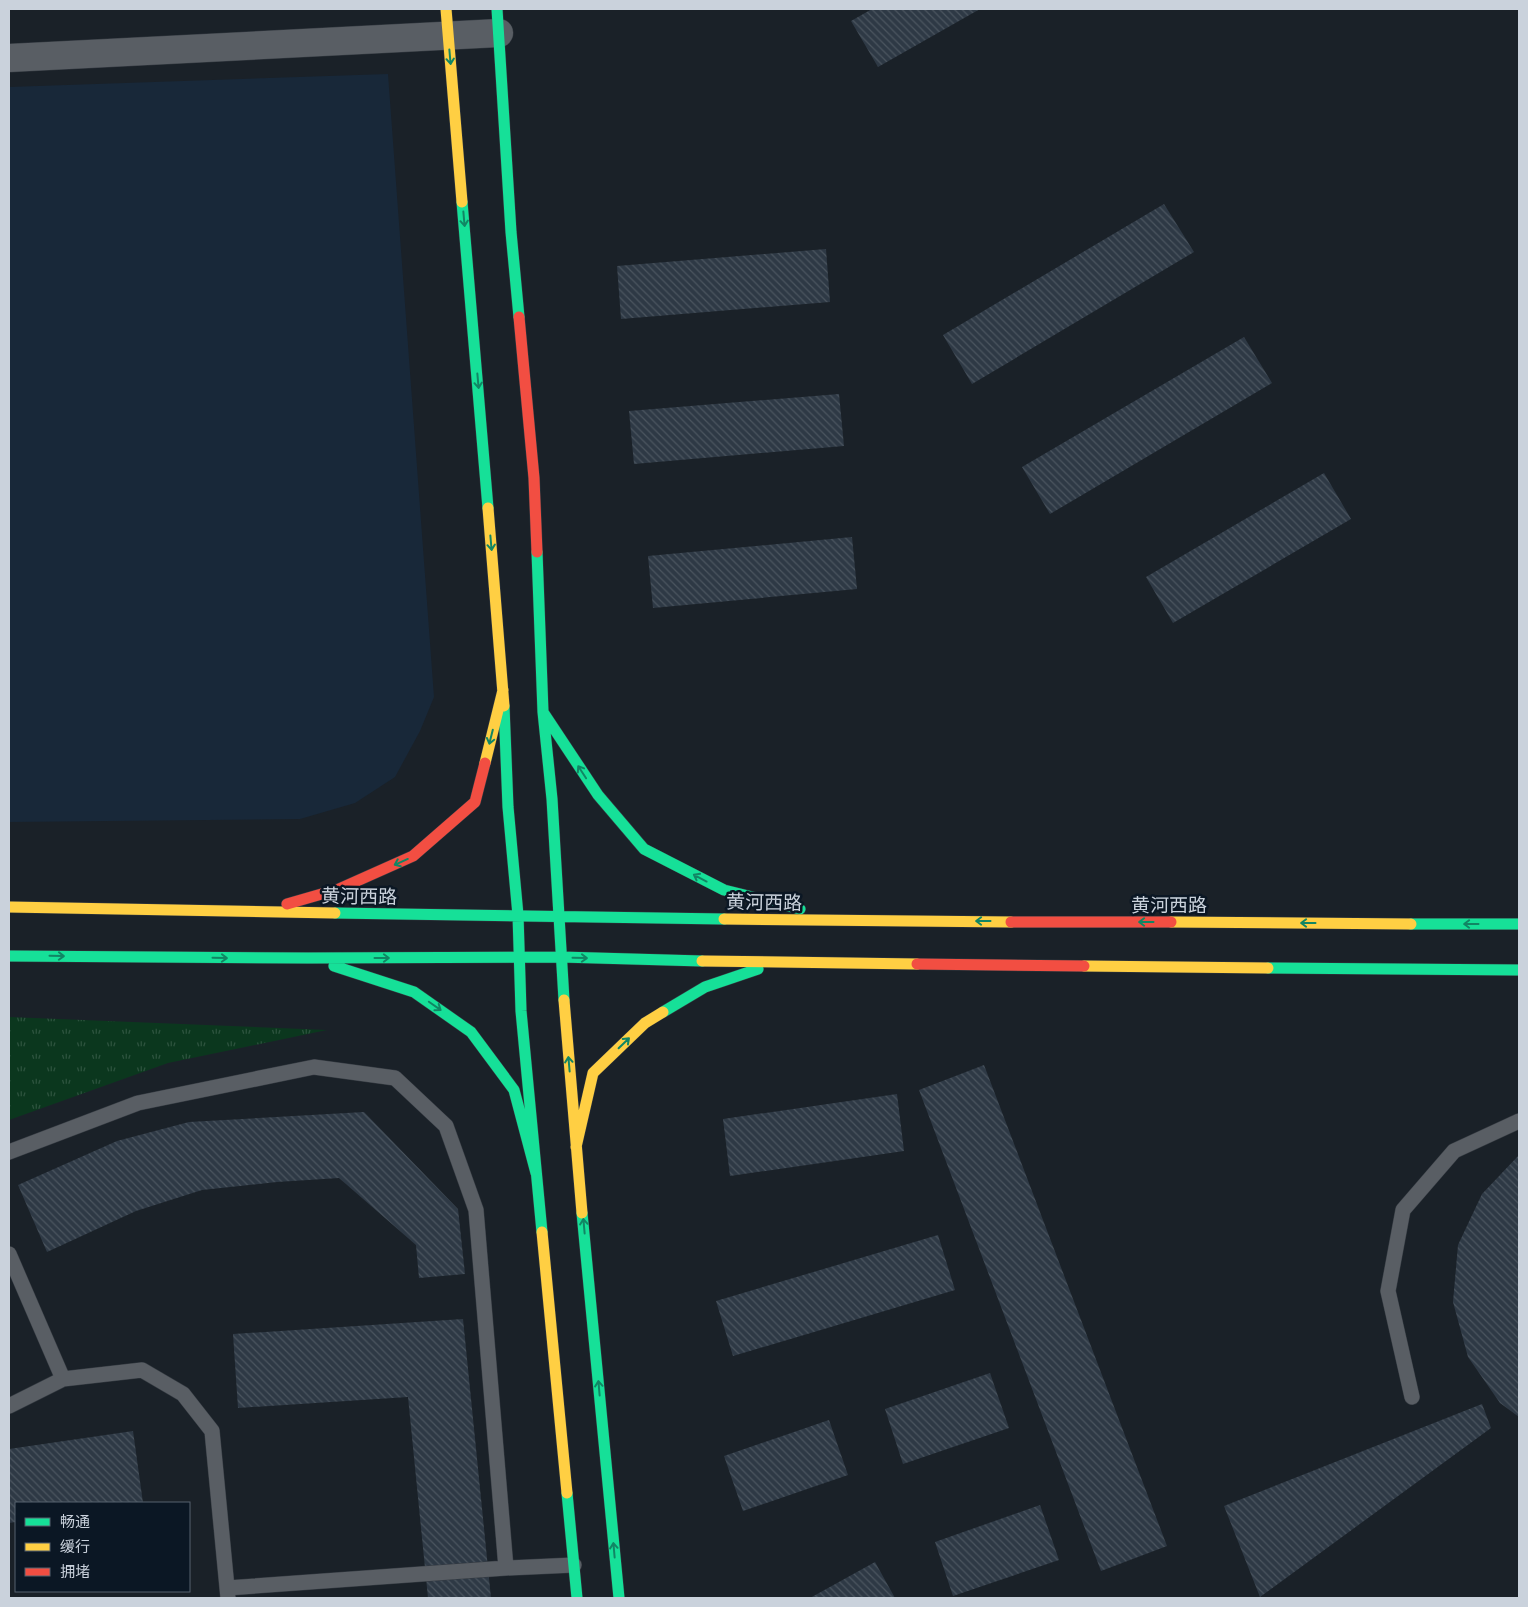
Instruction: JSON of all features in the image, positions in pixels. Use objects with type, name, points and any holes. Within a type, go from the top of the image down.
[{"type":"main road","points":[[446,9],[503,690],[508,807],[518,915],[521,1011],[577,1598]]},
{"type":"main road","points":[[498,21],[511,232],[534,478],[543,712],[552,799],[560,957],[619,1598]]},
{"type":"main road","points":[[256,912],[339,890],[412,856],[475,802],[503,690]]},
{"type":"main road","points":[[543,712],[598,795],[644,848],[724,890],[848,921]]},
{"type":"main road","name":"黄河西路","points":[[9,907],[848,921],[1519,924]]},
{"type":"main road","points":[[9,956],[560,957],[777,963],[1519,970]]},
{"type":"main road","points":[[308,958],[414,992],[471,1032],[514,1090],[536,1173]]},
{"type":"main road","points":[[576,1147],[593,1072],[645,1023],[705,987],[777,963]]},
{"type":"street","points":[[9,58],[448,36],[498,21]]},
{"type":"lane","points":[[9,1152],[138,1102],[314,1067],[395,1078],[446,1126],[476,1210],[506,1568]]},
{"type":"lane","points":[[1412,1397],[1388,1291],[1403,1210],[1454,1150],[1519,1122]]},
{"type":"lane","points":[[9,1254],[63,1379]]},
{"type":"lane","points":[[9,1406],[63,1379],[142,1370],[184,1394],[212,1431],[228,1593],[506,1568],[574,1565]]},
{"type":"shaded area","points":[[388,74],[434,697],[420,731],[395,777],[355,803],[300,819],[9,822],[9,87]]},
{"type":"green space","points":[[9,1017],[327,1030],[168,1063],[9,1120]]},
{"type":"building","points":[[872,9],[980,9],[878,67],[851,21]]},
{"type":"building","points":[[1164,204],[1194,252],[972,384],[943,335]]},
{"type":"building","points":[[826,249],[830,302],[621,319],[617,266]]},
{"type":"building","points":[[1244,337],[1272,383],[1050,514],[1022,467]]},
{"type":"building","points":[[839,394],[844,446],[634,464],[629,411]]},
{"type":"building","points":[[1324,473],[1351,519],[1173,623],[1146,577]]},
{"type":"building","points":[[852,537],[857,589],[653,608],[648,556]]},
{"type":"building","points":[[984,1065],[1167,1546],[1101,1571],[919,1090]]},
{"type":"building","points":[[897,1094],[904,1151],[730,1176],[723,1119]]},
{"type":"building","points":[[364,1112],[458,1209],[465,1274],[419,1278],[416,1245],[339,1178],[202,1190],[136,1211],[47,1252],[18,1185],[117,1141],[189,1122]]},
{"type":"building","points":[[1519,1155],[1519,1417],[1500,1403],[1468,1357],[1453,1302],[1458,1245],[1482,1194]]},
{"type":"building","points":[[938,1235],[955,1290],[733,1356],[716,1301]]},
{"type":"building","points":[[463,1319],[491,1598],[428,1598],[408,1397],[238,1408],[233,1334]]},
{"type":"building","points":[[990,1373],[1009,1428],[903,1464],[885,1409]]},
{"type":"building","points":[[1482,1404],[1491,1428],[1260,1597],[1224,1506]]},
{"type":"building","points":[[829,1420],[848,1475],[743,1511],[724,1456]]},
{"type":"building","points":[[133,1431],[143,1502],[15,1502],[15,1522],[9,1523],[9,1449]]},
{"type":"building","points":[[1040,1505],[1059,1560],[953,1596],[935,1542]]},
{"type":"building","points":[[875,1562],[895,1598],[810,1598]]},
{"type":"traffic: fast","points":[[497,9],[511,232],[519,317]]},
{"type":"traffic: fast","points":[[462,202],[488,508]]},
{"type":"traffic: fast","points":[[537,552],[543,712],[552,799],[564,1000]]},
{"type":"traffic: fast","points":[[504,706],[508,807],[518,915],[521,1011],[542,1232]]},
{"type":"traffic: fast","points":[[543,712],[598,795],[644,849],[724,890],[800,909]]},
{"type":"traffic: fast","points":[[335,913],[724,919]]},
{"type":"traffic: fast","points":[[1411,924],[1519,924]]},
{"type":"traffic: fast","points":[[9,956],[561,957],[702,961]]},
{"type":"traffic: fast","points":[[334,966],[414,992],[471,1032],[514,1090],[536,1173]]},
{"type":"traffic: fast","points":[[1268,968],[1519,970]]},
{"type":"traffic: fast","points":[[663,1012],[705,987],[758,969]]},
{"type":"traffic: fast","points":[[582,1213],[619,1598]]},
{"type":"traffic: fast","points":[[567,1493],[577,1598]]},
{"type":"traffic: slow","points":[[446,9],[462,202]]},
{"type":"traffic: slow","points":[[488,508],[504,706]]},
{"type":"traffic: slow","points":[[485,763],[503,690]]},
{"type":"traffic: slow","points":[[9,907],[335,913]]},
{"type":"traffic: slow","points":[[724,919],[1011,922]]},
{"type":"traffic: slow","points":[[1171,922],[1411,924]]},
{"type":"traffic: slow","points":[[702,961],[917,964]]},
{"type":"traffic: slow","points":[[1084,966],[1268,968]]},
{"type":"traffic: slow","points":[[564,1000],[582,1213]]},
{"type":"traffic: slow","points":[[576,1147],[593,1073],[645,1023],[663,1012]]},
{"type":"traffic: slow","points":[[542,1232],[567,1493]]},
{"type":"traffic: jam","points":[[519,317],[534,478],[537,552]]},
{"type":"traffic: jam","points":[[287,904],[339,889],[413,856],[475,802],[485,763]]},
{"type":"traffic: jam","points":[[1011,922],[1171,922]]},
{"type":"traffic: jam","points":[[917,964],[1084,966]]}]
